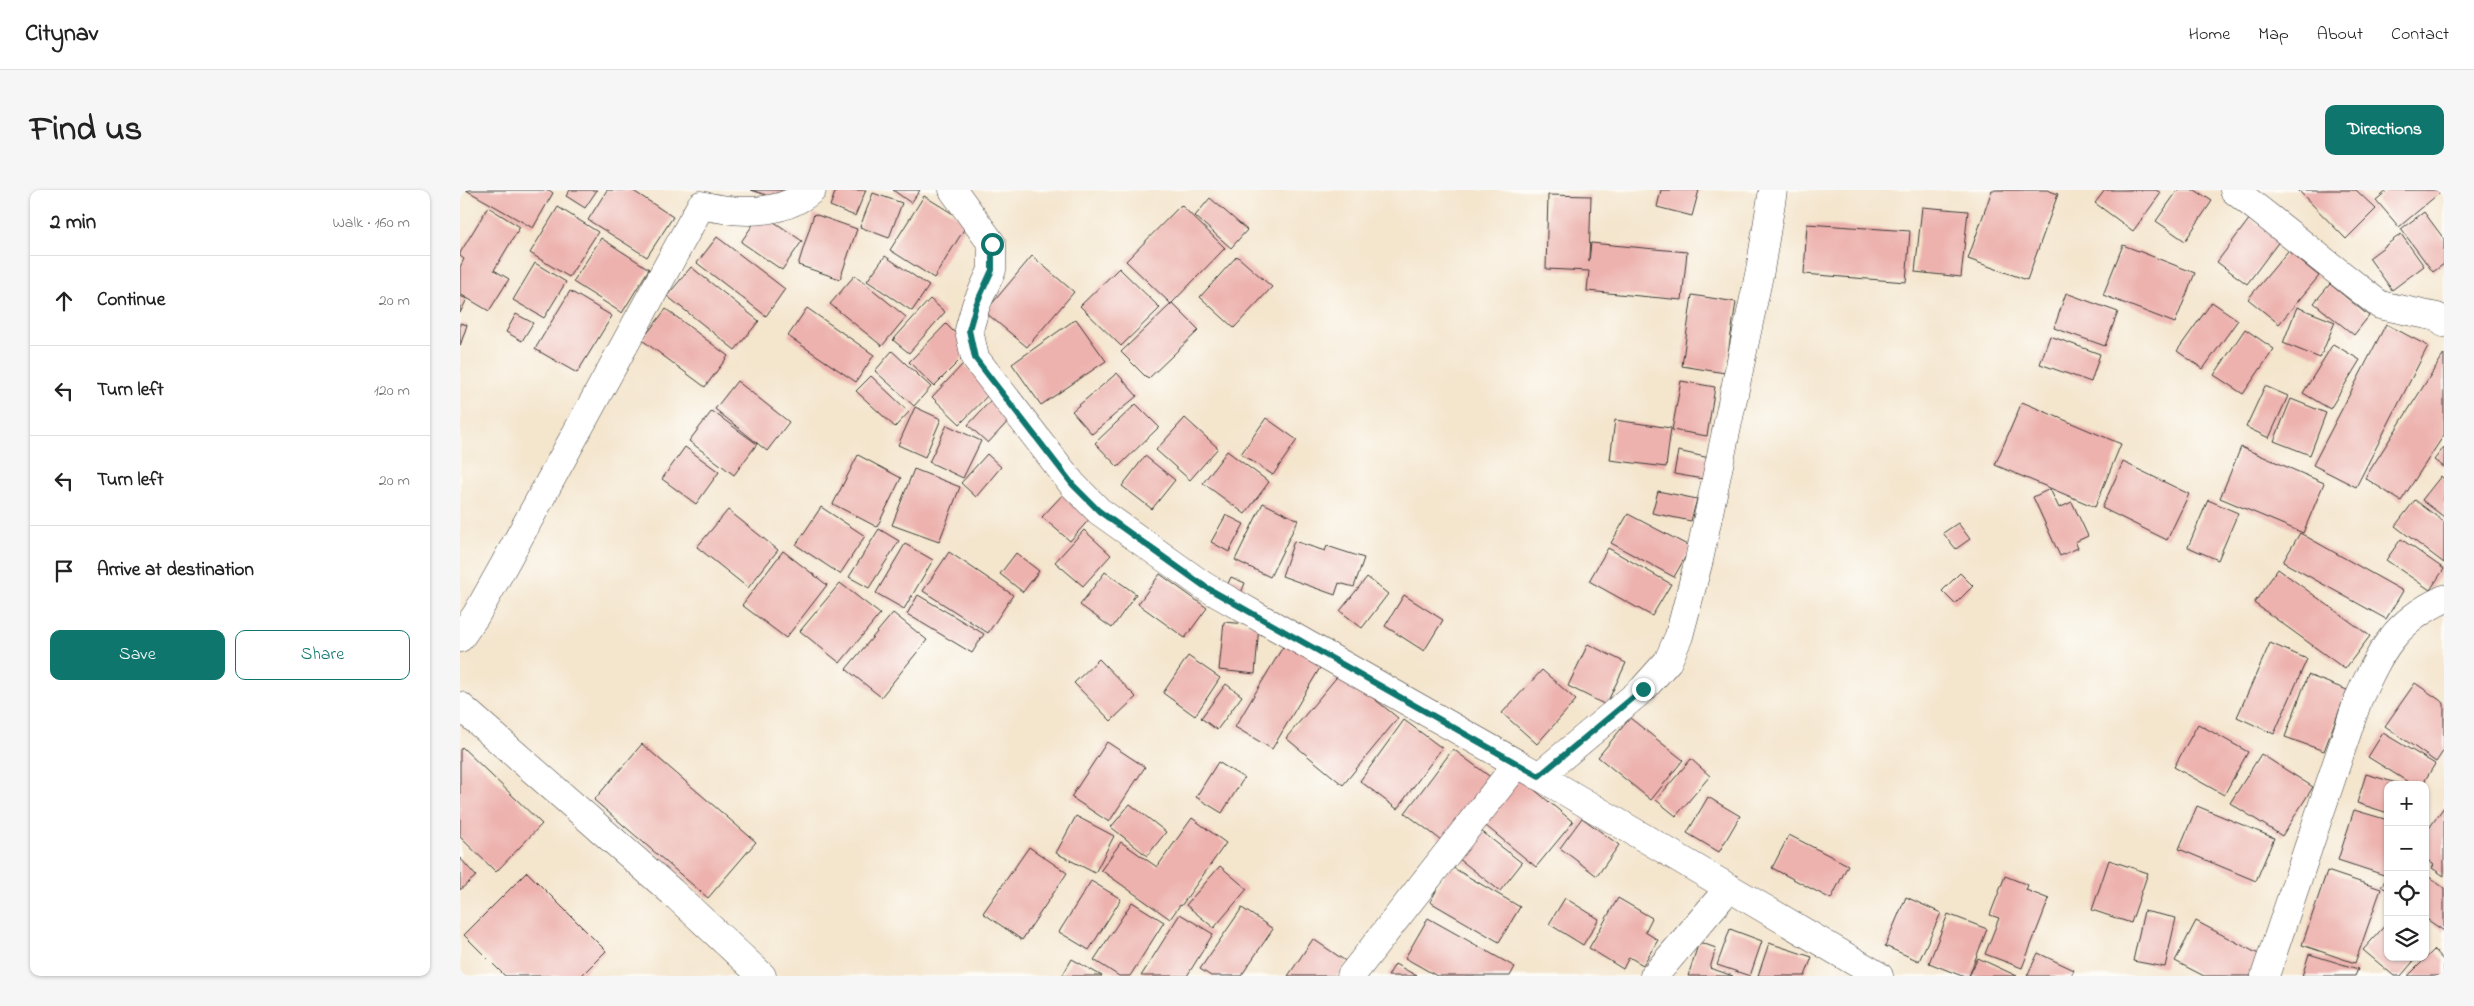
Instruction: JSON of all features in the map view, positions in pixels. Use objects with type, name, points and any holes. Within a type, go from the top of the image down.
[{"type":"street","points":[[460,638],[481,606],[701,205],[731,212],[780,209],[799,201],[812,190]]},
{"type":"street","points":[[953,190],[992,244],[992,270],[976,305],[969,330],[975,358],[1073,485],[1099,511],[1204,586],[1528,770],[1879,976]]},
{"type":"street","points":[[1351,976],[1528,770],[1643,689],[1668,661],[1679,636],[1699,560],[1760,270],[1773,190]]},
{"type":"street","points":[[2234,190],[2380,305],[2442,314]]},
{"type":"street","points":[[2264,976],[2358,700],[2373,669],[2391,639],[2409,618],[2439,607]]},
{"type":"street","points":[[460,706],[672,892],[762,976]]},
{"type":"street","points":[[1654,976],[1729,888]]},
{"type":"building","points":[[466,190],[549,190],[553,193],[533,228]]},
{"type":"building","points":[[570,190],[597,190],[585,208],[566,196]]},
{"type":"building","points":[[607,190],[632,190],[673,217],[647,257],[588,220]]},
{"type":"building","points":[[751,190],[796,190],[791,203]]},
{"type":"building","points":[[836,190],[866,190],[855,216],[830,206]]},
{"type":"building","points":[[893,190],[920,190],[911,203]]},
{"type":"building","points":[[1661,190],[1699,190],[1692,216],[1657,207]]},
{"type":"building","points":[[1992,190],[2047,190],[2058,194],[2027,280],[1968,259]]},
{"type":"building","points":[[2105,190],[2156,190],[2161,193],[2133,231],[2095,203]]},
{"type":"building","points":[[2178,190],[2195,190],[2212,201],[2185,241],[2156,221]]},
{"type":"building","points":[[2298,190],[2356,190],[2376,209],[2346,239]]},
{"type":"building","points":[[2388,190],[2443,190],[2399,227],[2376,200]]},
{"type":"building","points":[[873,193],[902,203],[889,238],[860,227]]},
{"type":"building","points":[[1548,195],[1591,196],[1589,261],[1591,243],[1687,252],[1682,300],[1587,291],[1589,271],[1546,269]]},
{"type":"building","points":[[924,196],[968,223],[934,278],[890,250]]},
{"type":"building","points":[[1210,198],[1247,230],[1231,248],[1195,216]]},
{"type":"building","points":[[1181,205],[1225,248],[1171,304],[1126,261]]},
{"type":"building","points":[[488,207],[520,227],[494,270],[509,279],[489,311],[460,294],[460,267],[464,259],[460,256],[460,253]]},
{"type":"building","points":[[558,207],[598,232],[569,277],[530,253]]},
{"type":"building","points":[[1922,207],[1968,211],[1961,277],[1915,272]]},
{"type":"building","points":[[2424,212],[2444,239],[2444,264],[2433,272],[2401,229]]},
{"type":"building","points":[[761,213],[802,241],[782,270],[741,242]]},
{"type":"building","points":[[814,214],[857,229],[840,279],[798,265]]},
{"type":"building","points":[[2250,218],[2280,240],[2247,284],[2217,262]]},
{"type":"building","points":[[1807,224],[1910,231],[1906,282],[1804,274]]},
{"type":"building","points":[[2401,234],[2424,266],[2392,290],[2369,258]]},
{"type":"building","points":[[717,237],[785,289],[766,316],[697,263]]},
{"type":"building","points":[[601,238],[649,269],[622,313],[573,282]]},
{"type":"building","points":[[2123,245],[2195,273],[2175,323],[2103,295]]},
{"type":"building","points":[[2288,251],[2319,276],[2279,324],[2248,299]]},
{"type":"building","points":[[885,256],[929,286],[912,311],[867,281]]},
{"type":"building","points":[[1032,256],[1074,292],[1027,347],[985,312]]},
{"type":"building","points":[[1237,256],[1272,287],[1234,328],[1200,297]]},
{"type":"building","points":[[535,263],[566,282],[544,318],[513,300]]},
{"type":"building","points":[[691,267],[759,321],[735,350],[667,296]]},
{"type":"building","points":[[1119,268],[1160,308],[1121,346],[1080,306]]},
{"type":"building","points":[[855,275],[906,317],[882,346],[830,304]]},
{"type":"building","points":[[2330,284],[2369,316],[2354,335],[2314,303]]},
{"type":"building","points":[[570,291],[612,316],[577,373],[535,349]]},
{"type":"building","points":[[2066,293],[2118,312],[2105,346],[2054,328]]},
{"type":"building","points":[[1692,295],[1736,302],[1725,373],[1682,366]]},
{"type":"building","points":[[460,296],[467,299],[460,313]]},
{"type":"building","points":[[930,299],[945,312],[909,353],[893,340]]},
{"type":"building","points":[[2212,302],[2238,320],[2203,369],[2177,351]]},
{"type":"building","points":[[1172,303],[1199,330],[1148,379],[1121,352]]},
{"type":"building","points":[[2297,307],[2335,322],[2320,358],[2283,343]]},
{"type":"building","points":[[807,308],[874,355],[856,382],[788,336]]},
{"type":"building","points":[[666,309],[728,356],[705,387],[642,340]]},
{"type":"building","points":[[516,314],[533,323],[522,341],[506,332]]},
{"type":"building","points":[[1076,319],[1106,361],[1041,405],[1012,364]]},
{"type":"building","points":[[460,323],[467,325],[460,346]]},
{"type":"building","points":[[946,324],[971,349],[934,386],[909,362]]},
{"type":"building","points":[[2386,324],[2428,346],[2356,487],[2313,465]]},
{"type":"building","points":[[2245,329],[2274,349],[2243,394],[2214,375]]},
{"type":"building","points":[[2050,336],[2100,354],[2091,382],[2040,364]]},
{"type":"building","points":[[2333,344],[2360,360],[2330,409],[2303,393]]},
{"type":"building","points":[[892,351],[931,387],[914,406],[875,371]]},
{"type":"building","points":[[2444,354],[2444,435],[2401,501],[2365,478]]},
{"type":"building","points":[[963,364],[992,391],[960,424],[932,397]]},
{"type":"building","points":[[1117,373],[1137,396],[1092,434],[1072,411]]},
{"type":"building","points":[[871,376],[909,412],[895,427],[856,391]]},
{"type":"building","points":[[737,381],[789,422],[767,451],[715,409]]},
{"type":"building","points":[[1681,381],[1715,387],[1707,436],[1672,430]]},
{"type":"building","points":[[2265,386],[2288,396],[2269,438],[2246,427]]},
{"type":"building","points":[[992,399],[1012,417],[988,443],[968,425]]},
{"type":"building","points":[[2291,399],[2326,413],[2310,455],[2274,441]]},
{"type":"building","points":[[2022,402],[2121,444],[2095,507],[1995,465]]},
{"type":"building","points":[[1136,404],[1159,427],[1118,467],[1095,443]]},
{"type":"building","points":[[915,407],[941,419],[925,457],[898,445]]},
{"type":"building","points":[[712,411],[757,444],[734,475],[689,441]]},
{"type":"building","points":[[1185,418],[1218,448],[1190,480],[1156,450]]},
{"type":"building","points":[[1266,418],[1297,440],[1273,475],[1241,454]]},
{"type":"building","points":[[1615,420],[1671,428],[1666,467],[1610,460]]},
{"type":"building","points":[[947,425],[981,441],[963,478],[929,462]]},
{"type":"building","points":[[685,447],[719,472],[696,504],[662,479]]},
{"type":"building","points":[[2241,447],[2324,483],[2303,533],[2220,498]]},
{"type":"building","points":[[2444,447],[2444,467],[2434,460]]},
{"type":"building","points":[[1227,451],[1269,482],[1245,514],[1203,483]]},
{"type":"building","points":[[1678,451],[1714,459],[1709,480],[1674,474]]},
{"type":"building","points":[[987,454],[1001,467],[976,497],[961,483]]},
{"type":"building","points":[[858,455],[901,478],[877,527],[833,504]]},
{"type":"building","points":[[1145,456],[1175,480],[1152,509],[1122,486]]},
{"type":"building","points":[[2123,462],[2189,494],[2167,540],[2102,508]]},
{"type":"building","points":[[914,469],[960,487],[939,542],[892,525]]},
{"type":"building","points":[[2441,476],[2444,479],[2444,517],[2422,500]]},
{"type":"building","points":[[2050,489],[2059,508],[2072,502],[2088,536],[2075,542],[2078,548],[2060,556],[2033,497]]},
{"type":"building","points":[[1066,491],[1093,515],[1070,541],[1042,517]]},
{"type":"building","points":[[1658,491],[1697,499],[1691,521],[1652,513]]},
{"type":"building","points":[[2208,500],[2238,513],[2218,560],[2188,547]]},
{"type":"building","points":[[2415,500],[2444,522],[2444,563],[2395,526]]},
{"type":"building","points":[[1263,503],[1298,520],[1270,577],[1235,560]]},
{"type":"building","points":[[821,507],[865,536],[840,574],[796,545]]},
{"type":"building","points":[[728,510],[778,550],[748,588],[697,547]]},
{"type":"building","points":[[1628,514],[1691,547],[1674,577],[1611,543]]},
{"type":"building","points":[[1226,515],[1244,524],[1229,552],[1211,542]]},
{"type":"building","points":[[1958,523],[1970,539],[1956,549],[1943,533]]},
{"type":"building","points":[[879,529],[899,541],[869,588],[849,577]]},
{"type":"building","points":[[1084,530],[1111,555],[1083,586],[1055,562]]},
{"type":"building","points":[[2300,533],[2403,591],[2386,619],[2283,562]]},
{"type":"building","points":[[2401,539],[2444,569],[2430,590],[2386,560]]},
{"type":"building","points":[[1294,541],[1325,551],[1327,546],[1364,558],[1354,587],[1339,583],[1335,595],[1282,576]]},
{"type":"building","points":[[905,544],[933,560],[904,609],[876,593]]},
{"type":"building","points":[[1608,548],[1671,584],[1652,616],[1589,581]]},
{"type":"building","points":[[783,551],[827,585],[786,638],[742,605]]},
{"type":"building","points":[[949,552],[1013,595],[988,633],[923,591]]},
{"type":"building","points":[[1016,553],[1039,571],[1023,592],[1000,574]]},
{"type":"building","points":[[2278,569],[2370,636],[2345,669],[2254,603]]},
{"type":"building","points":[[1105,572],[1136,594],[1112,628],[1080,605]]},
{"type":"building","points":[[1960,573],[1973,586],[1955,604],[1942,591]]},
{"type":"building","points":[[1160,574],[1207,608],[1185,638],[1138,604]]},
{"type":"building","points":[[1231,577],[1245,583],[1239,598],[1224,592]]},
{"type":"building","points":[[1367,577],[1388,594],[1362,628],[1340,611]]},
{"type":"building","points":[[840,583],[880,614],[840,663],[800,631]]},
{"type":"building","points":[[918,595],[984,634],[972,653],[907,614]]},
{"type":"building","points":[[1404,595],[1443,620],[1424,651],[1385,626]]},
{"type":"building","points":[[893,613],[927,640],[881,697],[846,669]]},
{"type":"building","points":[[1224,622],[1259,625],[1255,674],[1219,670]]},
{"type":"building","points":[[1287,640],[1324,661],[1272,749],[1235,727]]},
{"type":"building","points":[[2270,643],[2307,659],[2274,734],[2237,717]]},
{"type":"building","points":[[1588,644],[1626,663],[1606,705],[1568,686]]},
{"type":"building","points":[[1188,656],[1220,678],[1195,716],[1163,693]]},
{"type":"building","points":[[1099,659],[1136,697],[1111,721],[1074,683]]},
{"type":"building","points":[[1542,670],[1576,700],[1537,744],[1502,713]]},
{"type":"building","points":[[1341,672],[1398,718],[1343,785],[1286,738]]},
{"type":"building","points":[[2308,675],[2347,690],[2324,751],[2285,737]]},
{"type":"building","points":[[2415,683],[2444,703],[2444,750],[2436,762],[2385,726]]},
{"type":"building","points":[[1226,684],[1242,696],[1217,730],[1201,718]]},
{"type":"building","points":[[1630,718],[1683,760],[1651,800],[1598,757]]},
{"type":"building","points":[[1404,720],[1442,748],[1397,809],[1360,781]]},
{"type":"building","points":[[2198,724],[2248,752],[2224,795],[2174,767]]},
{"type":"building","points":[[2383,733],[2435,764],[2424,781],[2407,781],[2368,757]]},
{"type":"building","points":[[1107,742],[1145,767],[1109,822],[1071,797]]},
{"type":"building","points":[[642,744],[756,842],[708,898],[594,800]]},
{"type":"building","points":[[462,747],[542,824],[496,872],[460,837],[460,750]]},
{"type":"building","points":[[1453,749],[1497,782],[1449,846],[1405,813]]},
{"type":"building","points":[[2261,754],[2313,787],[2282,836],[2230,803]]},
{"type":"building","points":[[1691,759],[1710,776],[1676,816],[1656,800]]},
{"type":"building","points":[[1218,762],[1244,778],[1222,813],[1196,797]]},
{"type":"building","points":[[2366,774],[2390,781],[2384,781],[2384,812],[2357,803]]},
{"type":"building","points":[[1518,776],[1573,822],[1536,867],[1480,821]]},
{"type":"building","points":[[1708,797],[1740,816],[1719,852],[1687,833]]},
{"type":"building","points":[[1130,804],[1166,832],[1147,856],[1111,827]]},
{"type":"building","points":[[2197,806],[2274,838],[2256,881],[2179,849]]},
{"type":"building","points":[[2444,807],[2444,876],[2432,868],[2434,865],[2429,861],[2429,828]]},
{"type":"building","points":[[2354,810],[2384,819],[2384,875],[2338,860]]},
{"type":"building","points":[[1076,816],[1114,836],[1095,873],[1056,853]]},
{"type":"building","points":[[1192,818],[1226,843],[1170,919],[1101,870],[1121,842],[1157,867]]},
{"type":"building","points":[[1582,818],[1619,845],[1597,876],[1560,848]]},
{"type":"building","points":[[1480,830],[1522,863],[1500,891],[1458,858]]},
{"type":"building","points":[[1789,835],[1848,865],[1831,899],[1772,868]]},
{"type":"building","points":[[1029,847],[1067,873],[1022,940],[983,913]]},
{"type":"building","points":[[460,858],[476,876],[460,890]]},
{"type":"building","points":[[2109,860],[2148,873],[2131,923],[2092,910]]},
{"type":"building","points":[[1220,866],[1247,889],[1214,928],[1186,905]]},
{"type":"building","points":[[1450,866],[1520,907],[1499,942],[1430,902]]},
{"type":"building","points":[[2327,871],[2381,889],[2355,963],[2302,945]]},
{"type":"building","points":[[527,872],[606,951],[581,976],[505,976],[464,935]]},
{"type":"building","points":[[2005,876],[2028,885],[2026,890],[2049,899],[2022,968],[1985,954],[1999,918],[1990,915]]},
{"type":"building","points":[[2429,877],[2444,888],[2444,931],[2429,921]]},
{"type":"building","points":[[1091,881],[1121,899],[1089,950],[1059,932]]},
{"type":"building","points":[[1906,897],[1941,913],[1919,961],[1885,946]]},
{"type":"building","points":[[1565,898],[1599,919],[1583,945],[1549,924]]},
{"type":"building","points":[[1618,898],[1652,918],[1645,932],[1658,940],[1643,965],[1629,957],[1623,969],[1589,948]]},
{"type":"building","points":[[1132,902],[1164,922],[1130,976],[1119,976],[1094,960]]},
{"type":"building","points":[[1242,908],[1273,929],[1241,976],[1211,976],[1200,969]]},
{"type":"building","points":[[2144,911],[2176,918],[2165,967],[2133,961]]},
{"type":"building","points":[[1180,914],[1213,934],[1187,976],[1141,976]]},
{"type":"building","points":[[1948,914],[1987,929],[1969,976],[1962,976],[1929,963]]},
{"type":"building","points":[[1428,918],[1515,967],[1510,976],[1437,976],[1405,958]]},
{"type":"building","points":[[2196,921],[2264,957],[2254,976],[2204,976],[2175,961]]},
{"type":"building","points":[[2384,926],[2384,961],[2414,961],[2401,976],[2394,976],[2363,950]]},
{"type":"building","points":[[1730,929],[1762,941],[1750,976],[1717,965]]},
{"type":"building","points":[[1313,939],[1347,962],[1338,976],[1288,976]]},
{"type":"building","points":[[1699,942],[1716,948],[1710,968],[1733,976],[1688,976]]},
{"type":"building","points":[[1769,943],[1812,957],[1805,976],[1758,976]]},
{"type":"building","points":[[2434,950],[2444,961],[2444,976],[2408,976],[2423,961],[2429,961],[2429,955]]},
{"type":"building","points":[[2038,953],[2074,970],[2071,976],[2027,976]]},
{"type":"building","points":[[2309,954],[2358,969],[2355,976],[2302,976]]},
{"type":"building","points":[[1978,958],[2017,976],[1969,976]]},
{"type":"building","points":[[1072,959],[1102,976],[1062,976]]},
{"type":"building","points":[[1395,964],[1417,976],[1388,976]]},
{"type":"route","points":[[992,244],[992,270],[976,305],[969,330],[975,358],[1073,485],[1099,511],[1204,586],[1539,776],[1643,689]]}]
